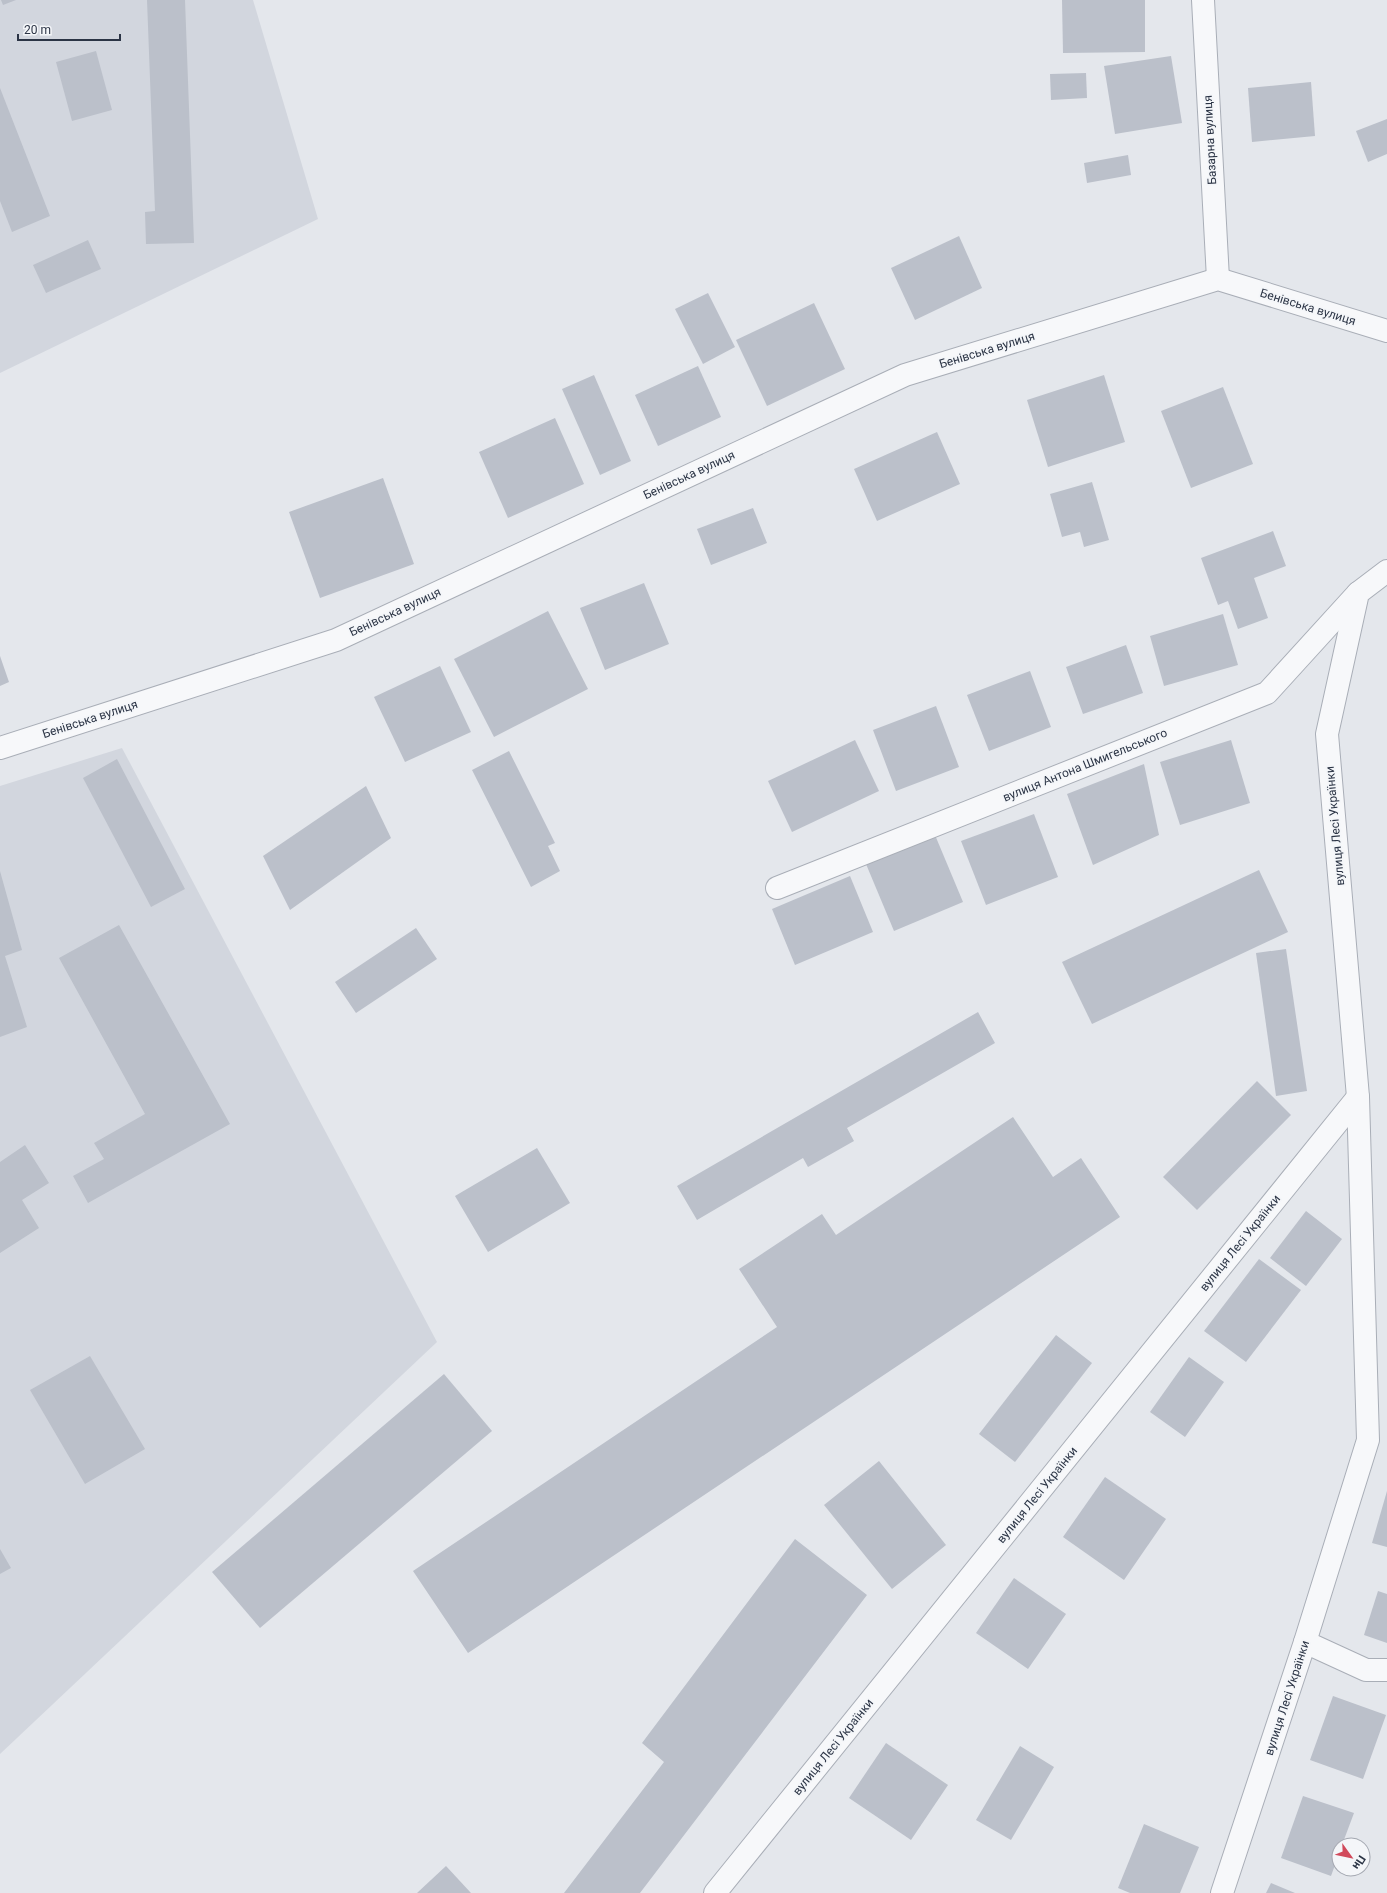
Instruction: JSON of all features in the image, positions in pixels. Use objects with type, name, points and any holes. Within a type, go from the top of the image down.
[{"type":"street","name":"Базарна вулиця","points":[[1203,0],[1218,279]]},
{"type":"street","name":"Бенівська вулиця","points":[[0,748],[336,640],[905,375],[1218,279],[1387,331]]},
{"type":"street","points":[[1358,593],[1387,571]]},
{"type":"street","name":"вулиця Антона Шмигельського","points":[[776,888],[1267,693],[1358,593]]},
{"type":"street","name":"вулиця Лесі Українки","points":[[1222,1893],[1305,1642],[1368,1440],[1358,1097],[1327,734],[1358,593]]},
{"type":"street","name":"вулиця Лесі Українки","points":[[715,1893],[1358,1097]]},
{"type":"street","points":[[1305,1642],[1366,1670],[1387,1670]]},
{"type":"shaded area","points":[[0,0],[253,0],[318,219],[0,373]]},
{"type":"shaded area","points":[[122,748],[437,1342],[0,1754],[0,786]]},
{"type":"building","points":[[1,0],[16,0],[3,5]]},
{"type":"building","points":[[147,0],[185,0],[194,243],[146,244],[145,212],[155,211]]},
{"type":"building","points":[[1062,0],[1145,0],[1145,52],[1063,53]]},
{"type":"building","points":[[96,51],[112,110],[72,121],[56,62]]},
{"type":"building","points":[[1171,56],[1182,123],[1115,134],[1104,66]]},
{"type":"building","points":[[1086,73],[1087,98],[1051,100],[1050,74]]},
{"type":"building","points":[[1311,82],[1315,136],[1252,142],[1248,88]]},
{"type":"building","points":[[0,88],[50,216],[12,232],[0,201]]},
{"type":"building","points":[[1387,119],[1387,154],[1368,162],[1356,131]]},
{"type":"building","points":[[1128,155],[1131,175],[1087,183],[1084,163]]},
{"type":"building","points":[[959,236],[982,288],[915,320],[891,268]]},
{"type":"building","points":[[88,240],[101,269],[46,293],[33,265]]},
{"type":"building","points":[[708,293],[735,347],[703,364],[675,309]]},
{"type":"building","points":[[814,303],[845,369],[767,406],[736,340]]},
{"type":"building","points":[[698,366],[721,417],[658,446],[635,395]]},
{"type":"building","points":[[594,375],[631,461],[600,475],[562,389]]},
{"type":"building","points":[[1104,375],[1125,442],[1048,467],[1027,400]]},
{"type":"building","points":[[1223,387],[1253,464],[1191,488],[1161,411]]},
{"type":"building","points":[[555,418],[584,484],[508,518],[479,452]]},
{"type":"building","points":[[937,432],[960,484],[877,521],[854,469]]},
{"type":"building","points":[[383,478],[414,564],[320,598],[289,512]]},
{"type":"building","points":[[1092,482],[1109,540],[1084,547],[1080,532],[1062,537],[1050,494]]},
{"type":"building","points":[[753,508],[767,543],[711,565],[697,529]]},
{"type":"building","points":[[1273,531],[1286,566],[1254,578],[1268,618],[1238,629],[1228,601],[1218,605],[1201,558]]},
{"type":"building","points":[[644,583],[669,644],[605,670],[580,608]]},
{"type":"building","points":[[548,611],[588,689],[494,737],[454,659]]},
{"type":"building","points":[[1223,614],[1238,665],[1164,686],[1150,636]]},
{"type":"building","points":[[1126,645],[1143,693],[1083,714],[1066,667]]},
{"type":"building","points":[[0,656],[9,682],[0,686]]},
{"type":"building","points":[[440,666],[471,732],[405,762],[374,697]]},
{"type":"building","points":[[1030,671],[1051,727],[989,751],[967,695]]},
{"type":"building","points":[[936,706],[959,767],[896,791],[873,730]]},
{"type":"building","points":[[855,740],[879,791],[792,832],[768,781]]},
{"type":"building","points":[[1231,740],[1250,803],[1180,825],[1160,762]]},
{"type":"building","points":[[509,751],[555,843],[548,846],[560,871],[531,887],[472,770]]},
{"type":"building","points":[[117,759],[185,889],[151,907],[83,778]]},
{"type":"building","points":[[1144,764],[1159,835],[1093,865],[1067,794]]},
{"type":"building","points":[[366,786],[391,838],[290,910],[263,856]]},
{"type":"building","points":[[1034,814],[1058,877],[986,905],[961,841]]},
{"type":"building","points":[[935,835],[963,902],[894,931],[866,864]]},
{"type":"building","points":[[1259,870],[1288,932],[1092,1024],[1062,962]]},
{"type":"building","points":[[0,871],[22,950],[5,956],[27,1027],[0,1037]]},
{"type":"building","points":[[850,876],[873,932],[795,965],[772,909]]},
{"type":"building","points":[[119,925],[230,1124],[88,1203],[73,1176],[104,1159],[94,1143],[145,1114],[59,958]]},
{"type":"building","points":[[416,928],[437,959],[356,1013],[335,982]]},
{"type":"building","points":[[1286,949],[1307,1091],[1276,1096],[1256,953]]},
{"type":"building","points":[[978,1012],[995,1043],[847,1128],[854,1141],[808,1167],[803,1158],[697,1220],[677,1186]]},
{"type":"building","points":[[1257,1081],[1291,1115],[1197,1210],[1163,1177]]},
{"type":"building","points":[[1013,1117],[1053,1177],[1081,1158],[1120,1217],[468,1653],[413,1571],[777,1327],[739,1269],[822,1214],[836,1235]]},
{"type":"building","points":[[25,1145],[49,1183],[22,1200],[39,1228],[0,1253],[0,1162]]},
{"type":"building","points":[[537,1148],[570,1203],[488,1252],[455,1196]]},
{"type":"building","points":[[1306,1211],[1342,1239],[1306,1286],[1270,1258]]},
{"type":"building","points":[[1259,1259],[1301,1290],[1246,1362],[1204,1331]]},
{"type":"building","points":[[1056,1335],[1092,1363],[1015,1462],[979,1434]]},
{"type":"building","points":[[90,1356],[145,1449],[85,1484],[30,1390]]},
{"type":"building","points":[[1189,1357],[1224,1382],[1185,1437],[1150,1412]]},
{"type":"building","points":[[444,1374],[492,1431],[260,1628],[212,1572]]},
{"type":"building","points":[[879,1461],[946,1545],[892,1589],[824,1505]]},
{"type":"building","points":[[1105,1477],[1166,1519],[1124,1580],[1063,1537]]},
{"type":"building","points":[[1387,1491],[1387,1547],[1372,1543]]},
{"type":"building","points":[[795,1539],[867,1595],[640,1893],[564,1893],[664,1762],[642,1743]]},
{"type":"building","points":[[0,1549],[11,1568],[0,1574]]},
{"type":"building","points":[[1014,1578],[1066,1614],[1028,1669],[976,1633]]},
{"type":"building","points":[[1378,1591],[1387,1594],[1387,1643],[1364,1635]]},
{"type":"building","points":[[1333,1696],[1386,1715],[1363,1779],[1310,1760]]},
{"type":"building","points":[[886,1743],[948,1785],[911,1840],[849,1798]]},
{"type":"building","points":[[1020,1746],[1054,1767],[1011,1840],[976,1820]]},
{"type":"building","points":[[1303,1796],[1354,1813],[1345,1837],[1331,1837],[1331,1876],[1281,1858]]},
{"type":"building","points":[[1144,1824],[1199,1847],[1180,1893],[1130,1893],[1118,1888]]},
{"type":"building","points":[[446,1866],[471,1893],[417,1893]]},
{"type":"building","points":[[1271,1883],[1295,1893],[1266,1893]]}]
